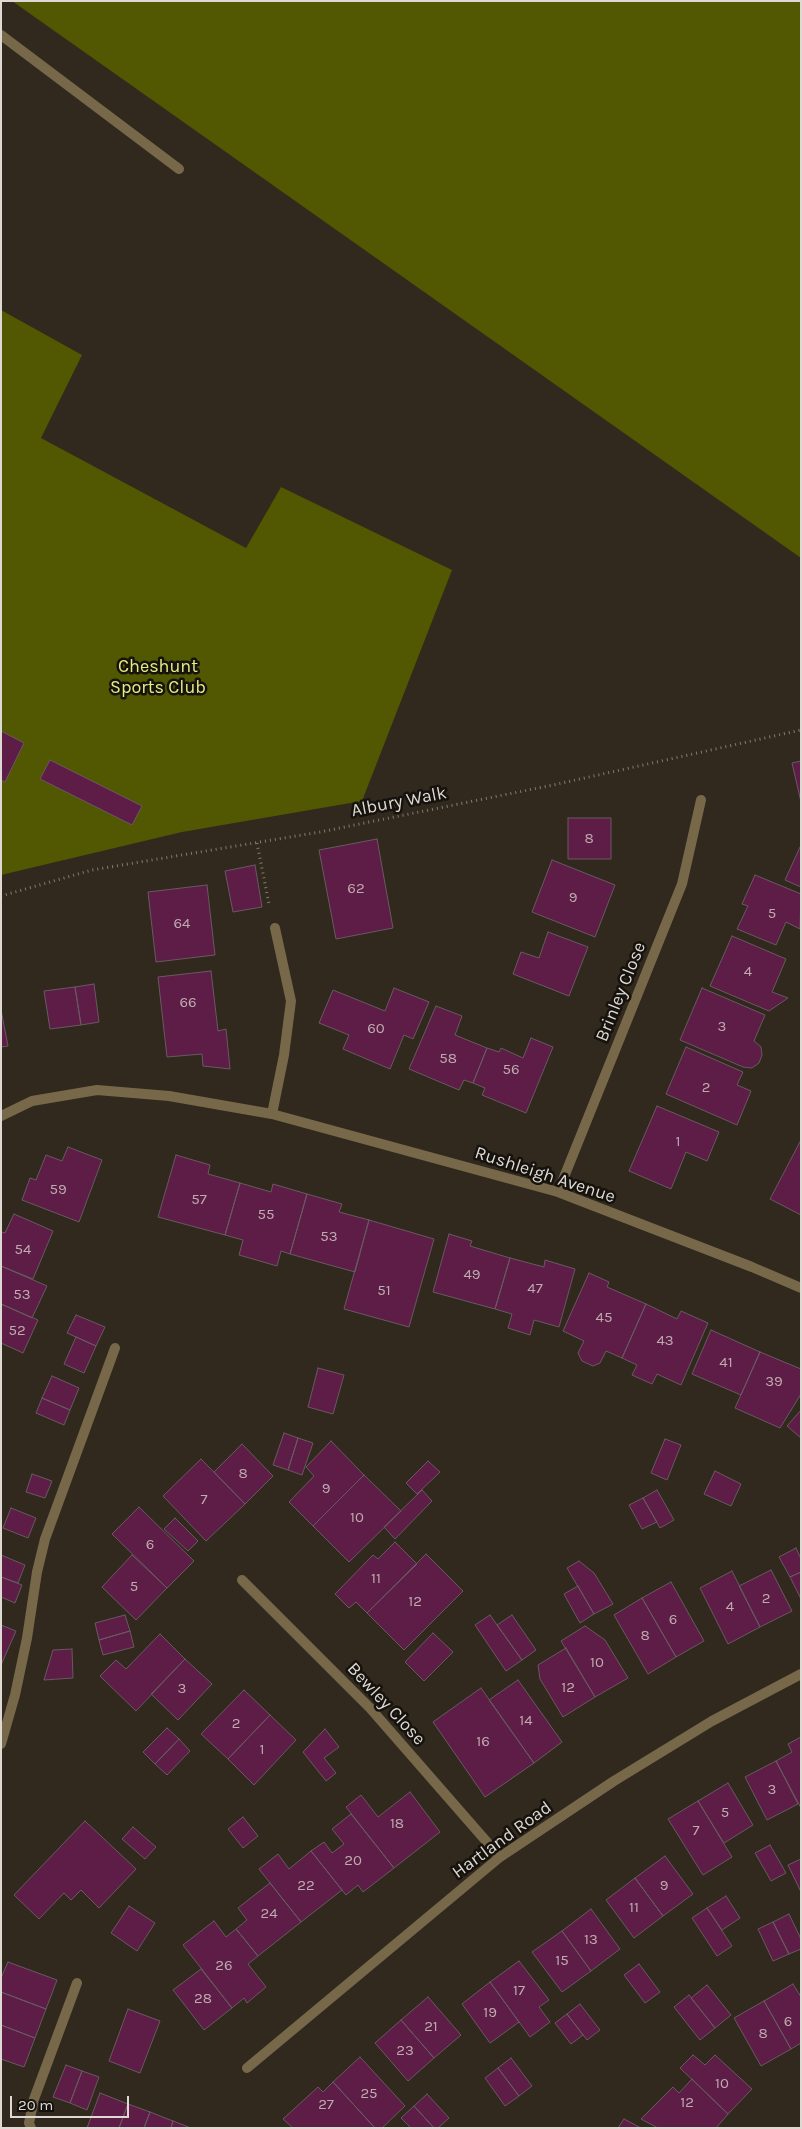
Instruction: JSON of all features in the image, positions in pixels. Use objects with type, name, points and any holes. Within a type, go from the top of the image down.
[{"type":"street","points":[[1,35],[179,169]]},
{"type":"street","name":"Brinley Close","points":[[558,1192],[682,884],[701,800]]},
{"type":"street","points":[[272,1114],[285,1047],[291,1001],[275,928]]},
{"type":"street","name":"Rushleigh Avenue","points":[[1,1116],[32,1101],[97,1090],[169,1096],[272,1114],[558,1192],[752,1267],[801,1288]]},
{"type":"street","points":[[1,1744],[25,1647],[37,1572],[46,1539],[115,1348]]},
{"type":"street","name":"Bewley Close","points":[[242,1580],[370,1708],[500,1857]]},
{"type":"street","name":"Hartland Road","points":[[247,2068],[500,1857],[614,1782],[704,1726],[801,1674]]},
{"type":"street","points":[[31,2128],[29,2123],[34,2099],[77,1983]]},
{"type":"path","name":"Albury Walk","points":[[1,896],[92,870],[320,832],[553,785],[801,730]]},
{"type":"path","points":[[258,843],[275,928]]},
{"type":"green space","points":[[12,1],[801,1],[801,558]]},
{"type":"green space","name":"Cheshunt Sports Club","points":[[1,310],[82,355],[41,438],[246,548],[281,487],[452,570],[362,801],[182,832],[1,875]]},
{"type":"building","points":[[1,731],[24,743],[5,782],[1,780]]},
{"type":"building","points":[[50,760],[142,806],[132,825],[40,779]]},
{"type":"building","points":[[801,761],[801,802],[792,763]]},
{"type":"building","points":[[568,818],[611,818],[611,859],[568,859]]},
{"type":"building","points":[[377,839],[393,928],[336,939],[319,850]]},
{"type":"building","points":[[801,845],[801,887],[785,880]]},
{"type":"building","points":[[552,860],[615,885],[595,937],[532,912]]},
{"type":"building","points":[[255,865],[262,907],[233,912],[225,871]]},
{"type":"building","points":[[755,875],[801,894],[800,929],[786,922],[776,945],[737,929],[748,906],[742,904]]},
{"type":"building","points":[[207,885],[215,955],[156,962],[148,892]]},
{"type":"building","points":[[548,932],[588,947],[569,996],[513,974],[521,952],[539,958]]},
{"type":"building","points":[[732,936],[786,959],[772,992],[788,998],[769,1011],[710,986]]},
{"type":"building","points":[[211,971],[218,1031],[226,1029],[230,1069],[203,1066],[202,1054],[167,1057],[158,977]]},
{"type":"building","points":[[94,984],[99,1022],[81,1025],[75,987]]},
{"type":"building","points":[[75,987],[81,1025],[50,1029],[44,991]]},
{"type":"building","points":[[394,988],[429,1002],[413,1039],[404,1035],[390,1069],[343,1049],[349,1035],[319,1023],[333,990],[385,1011]]},
{"type":"building","points":[[702,988],[765,1015],[754,1041],[761,1047],[762,1055],[759,1063],[752,1068],[743,1067],[680,1040]]},
{"type":"building","points":[[436,1006],[462,1016],[455,1035],[487,1048],[473,1083],[464,1080],[459,1090],[409,1069]]},
{"type":"building","points":[[1,1010],[8,1046],[1,1047]]},
{"type":"building","points":[[531,1038],[553,1047],[526,1113],[482,1095],[485,1088],[473,1083],[487,1048],[499,1052],[501,1048],[523,1058]]},
{"type":"building","points":[[686,1047],[743,1072],[737,1085],[751,1091],[737,1125],[666,1094]]},
{"type":"building","points":[[657,1106],[719,1132],[707,1161],[686,1152],[671,1189],[629,1171]]},
{"type":"building","points":[[801,1140],[801,1215],[770,1199]]},
{"type":"building","points":[[68,1147],[102,1160],[79,1222],[22,1200],[30,1178],[36,1180],[46,1155],[62,1161]]},
{"type":"building","points":[[176,1155],[210,1165],[208,1174],[240,1183],[225,1235],[158,1217]]},
{"type":"building","points":[[240,1183],[271,1192],[273,1184],[307,1194],[290,1254],[281,1251],[277,1266],[239,1255],[243,1240],[225,1235]]},
{"type":"building","points":[[307,1194],[342,1204],[339,1212],[369,1220],[355,1272],[290,1254]]},
{"type":"building","points":[[14,1214],[53,1231],[33,1279],[1,1266],[1,1232],[5,1233]]},
{"type":"building","points":[[369,1220],[434,1239],[409,1327],[344,1309]]},
{"type":"building","points":[[449,1234],[472,1241],[470,1246],[510,1258],[495,1309],[433,1292]]},
{"type":"building","points":[[510,1258],[544,1267],[545,1260],[575,1269],[559,1327],[534,1320],[530,1335],[508,1328],[512,1314],[495,1309]]},
{"type":"building","points":[[1,1266],[47,1286],[32,1318],[1,1304]]},
{"type":"building","points":[[589,1273],[609,1282],[607,1287],[646,1304],[622,1358],[606,1351],[600,1363],[593,1366],[582,1361],[578,1353],[584,1341],[563,1331]]},
{"type":"building","points":[[1,1304],[38,1320],[23,1353],[1,1343]]},
{"type":"building","points":[[646,1304],[677,1319],[681,1311],[708,1323],[681,1385],[657,1374],[652,1384],[632,1375],[637,1365],[622,1358]]},
{"type":"building","points":[[76,1315],[105,1327],[96,1346],[67,1333]]},
{"type":"building","points":[[711,1330],[760,1352],[741,1395],[692,1374]]},
{"type":"building","points":[[76,1337],[96,1346],[84,1373],[64,1364]]},
{"type":"building","points":[[760,1352],[801,1369],[801,1394],[780,1428],[735,1408]]},
{"type":"building","points":[[318,1368],[344,1375],[333,1414],[308,1407]]},
{"type":"building","points":[[52,1376],[79,1388],[70,1410],[42,1398]]},
{"type":"building","points":[[42,1398],[70,1410],[64,1425],[36,1413]]},
{"type":"building","points":[[801,1410],[801,1438],[787,1426]]},
{"type":"building","points":[[284,1433],[298,1438],[288,1470],[273,1465]]},
{"type":"building","points":[[298,1438],[313,1443],[302,1475],[288,1470]]},
{"type":"building","points":[[665,1439],[681,1445],[667,1480],[651,1473]]},
{"type":"building","points":[[331,1441],[364,1475],[313,1526],[289,1502],[314,1476],[306,1467]]},
{"type":"building","points":[[242,1444],[273,1476],[245,1504],[214,1472]]},
{"type":"building","points":[[201,1459],[245,1504],[206,1541],[163,1496]]},
{"type":"building","points":[[428,1461],[440,1472],[417,1494],[406,1483]]},
{"type":"building","points":[[715,1471],[741,1484],[731,1506],[704,1494]]},
{"type":"building","points":[[32,1474],[52,1481],[45,1498],[26,1492]]},
{"type":"building","points":[[364,1475],[401,1511],[349,1562],[313,1526]]},
{"type":"building","points":[[422,1490],[432,1501],[395,1539],[384,1527]]},
{"type":"building","points":[[657,1490],[674,1520],[660,1528],[643,1498]]},
{"type":"building","points":[[643,1498],[657,1522],[642,1529],[629,1505]]},
{"type":"building","points":[[139,1507],[194,1561],[167,1588],[112,1534]]},
{"type":"building","points":[[11,1508],[36,1518],[28,1538],[3,1528]]},
{"type":"building","points":[[175,1518],[198,1541],[188,1551],[164,1529]]},
{"type":"building","points":[[395,1542],[417,1564],[367,1613],[356,1602],[349,1608],[335,1594],[373,1555],[378,1559]]},
{"type":"building","points":[[796,1548],[801,1559],[801,1572],[790,1577],[779,1557]]},
{"type":"building","points":[[426,1554],[463,1591],[404,1650],[367,1613]]},
{"type":"building","points":[[1,1555],[25,1565],[18,1583],[1,1577]]},
{"type":"building","points":[[132,1555],[167,1588],[136,1620],[102,1587]]},
{"type":"building","points":[[579,1561],[594,1573],[613,1604],[594,1614],[567,1568]]},
{"type":"building","points":[[771,1570],[792,1611],[760,1627],[739,1586]]},
{"type":"building","points":[[732,1571],[760,1627],[728,1644],[700,1588]]},
{"type":"building","points":[[801,1572],[801,1599],[790,1577]]},
{"type":"building","points":[[1,1577],[22,1585],[15,1603],[1,1597]]},
{"type":"building","points":[[671,1582],[704,1641],[676,1657],[642,1598]]},
{"type":"building","points":[[578,1586],[594,1614],[580,1623],[564,1594]]},
{"type":"building","points":[[642,1598],[676,1657],[648,1674],[614,1615]]},
{"type":"building","points":[[125,1615],[130,1631],[99,1640],[95,1623]]},
{"type":"building","points":[[490,1615],[522,1660],[506,1671],[475,1625]]},
{"type":"building","points":[[512,1615],[536,1650],[522,1660],[497,1625]]},
{"type":"building","points":[[1,1625],[16,1631],[1,1665]]},
{"type":"building","points":[[585,1626],[605,1640],[628,1678],[595,1697],[561,1641]]},
{"type":"building","points":[[130,1631],[134,1647],[103,1655],[99,1640]]},
{"type":"building","points":[[433,1633],[453,1652],[424,1681],[405,1662]]},
{"type":"building","points":[[160,1634],[185,1659],[136,1711],[100,1676],[116,1660],[126,1669]]},
{"type":"building","points":[[566,1648],[595,1697],[563,1717],[540,1679],[538,1665]]},
{"type":"building","points":[[72,1649],[73,1678],[44,1680],[53,1650]]},
{"type":"building","points":[[185,1659],[212,1684],[178,1720],[151,1694]]},
{"type":"building","points":[[518,1680],[562,1742],[534,1763],[489,1700]]},
{"type":"building","points":[[481,1688],[534,1763],[485,1797],[433,1722]]},
{"type":"building","points":[[244,1690],[270,1715],[228,1759],[201,1734]]},
{"type":"building","points":[[270,1715],[296,1740],[254,1785],[228,1759]]},
{"type":"building","points":[[167,1728],[179,1739],[155,1764],[143,1752]]},
{"type":"building","points":[[325,1729],[339,1747],[324,1758],[336,1773],[326,1781],[303,1752]]},
{"type":"building","points":[[801,1737],[801,1808],[776,1761],[792,1752],[788,1744]]},
{"type":"building","points":[[179,1739],[190,1751],[167,1775],[155,1764]]},
{"type":"building","points":[[776,1761],[798,1804],[767,1820],[745,1777]]},
{"type":"building","points":[[728,1783],[753,1825],[724,1843],[698,1801]]},
{"type":"building","points":[[410,1792],[440,1832],[394,1868],[346,1807],[361,1795],[378,1817]]},
{"type":"building","points":[[698,1801],[732,1857],[703,1875],[668,1819]]},
{"type":"building","points":[[351,1814],[394,1868],[363,1892],[358,1885],[346,1895],[311,1851],[324,1842],[332,1853],[344,1844],[332,1829]]},
{"type":"building","points":[[243,1817],[258,1836],[243,1848],[228,1829]]},
{"type":"building","points":[[85,1821],[136,1869],[99,1908],[81,1890],[71,1900],[64,1893],[39,1919],[14,1895]]},
{"type":"building","points":[[133,1827],[156,1847],[145,1859],[122,1839]]},
{"type":"building","points":[[770,1845],[786,1873],[771,1881],[755,1853]]},
{"type":"building","points":[[311,1851],[342,1890],[301,1922],[259,1869],[278,1854],[289,1869]]},
{"type":"building","points":[[665,1856],[693,1894],[663,1916],[635,1878]]},
{"type":"building","points":[[801,1859],[801,1892],[788,1865]]},
{"type":"building","points":[[635,1878],[663,1916],[634,1938],[606,1900]]},
{"type":"building","points":[[270,1883],[301,1922],[258,1956],[236,1929],[247,1920],[238,1908]]},
{"type":"building","points":[[726,1896],[740,1918],[722,1930],[707,1908]]},
{"type":"building","points":[[129,1906],[155,1923],[137,1951],[111,1933]]},
{"type":"building","points":[[707,1908],[732,1946],[717,1956],[692,1918]]},
{"type":"building","points":[[591,1909],[620,1949],[591,1971],[562,1931]]},
{"type":"building","points":[[789,1914],[801,1939],[801,1949],[789,1954],[773,1922]]},
{"type":"building","points":[[214,1921],[226,1937],[236,1929],[258,1956],[248,1964],[266,1987],[247,2003],[244,1998],[232,2008],[183,1945]]},
{"type":"building","points":[[773,1922],[789,1954],[773,1961],[758,1929]]},
{"type":"building","points":[[562,1931],[591,1971],[562,1992],[532,1952]]},
{"type":"building","points":[[519,1961],[549,2000],[539,2007],[550,2022],[530,2037],[490,1982]]},
{"type":"building","points":[[8,1962],[57,1980],[46,2009],[1,1992],[1,1978]]},
{"type":"building","points":[[639,1964],[660,1992],[645,2003],[624,1975]]},
{"type":"building","points":[[201,1969],[232,2008],[204,2030],[173,1990]]},
{"type":"building","points":[[490,1982],[519,2022],[490,2043],[462,2004]]},
{"type":"building","points":[[793,1984],[801,1997],[801,2043],[791,2049],[764,2001]]},
{"type":"building","points":[[707,1985],[731,2015],[715,2028],[691,1998]]},
{"type":"building","points":[[1,1992],[46,2009],[35,2038],[1,2025]]},
{"type":"building","points":[[689,1995],[715,2028],[700,2040],[674,2007]]},
{"type":"building","points":[[428,1997],[461,2035],[434,2058],[401,2020]]},
{"type":"building","points":[[764,2001],[791,2049],[761,2066],[734,2018]]},
{"type":"building","points":[[580,2004],[600,2030],[587,2040],[567,2014]]},
{"type":"building","points":[[128,2009],[160,2021],[140,2073],[109,2061]]},
{"type":"building","points":[[567,2014],[583,2035],[571,2044],[555,2023]]},
{"type":"building","points":[[401,2020],[434,2058],[408,2081],[375,2043]]},
{"type":"building","points":[[1,2025],[35,2038],[24,2067],[1,2059]]},
{"type":"building","points":[[693,2055],[705,2065],[715,2055],[752,2089],[728,2114],[680,2068]]},
{"type":"building","points":[[360,2057],[405,2106],[382,2128],[375,2128],[333,2082]]},
{"type":"building","points":[[511,2058],[532,2086],[519,2096],[498,2068]]},
{"type":"building","points":[[66,2065],[82,2071],[70,2103],[53,2097]]},
{"type":"building","points":[[498,2068],[519,2096],[505,2106],[485,2078]]},
{"type":"building","points":[[82,2071],[99,2077],[87,2110],[70,2103]]},
{"type":"building","points":[[692,2079],[728,2114],[716,2128],[658,2128],[641,2119],[673,2087],[679,2093]]},
{"type":"building","points":[[333,2082],[375,2128],[293,2128],[283,2119],[318,2087],[323,2092]]},
{"type":"building","points":[[100,2093],[128,2104],[119,2128],[87,2128]]},
{"type":"building","points":[[427,2094],[449,2118],[438,2128],[434,2128],[414,2106]]},
{"type":"building","points":[[128,2104],[150,2112],[144,2128],[119,2128]]},
{"type":"building","points":[[414,2106],[434,2128],[411,2128],[401,2118]]},
{"type":"building","points":[[150,2112],[173,2121],[171,2128],[144,2128]]},
{"type":"building","points":[[624,2119],[641,2128],[618,2128]]},
{"type":"building","points":[[173,2121],[191,2128],[171,2128]]}]
